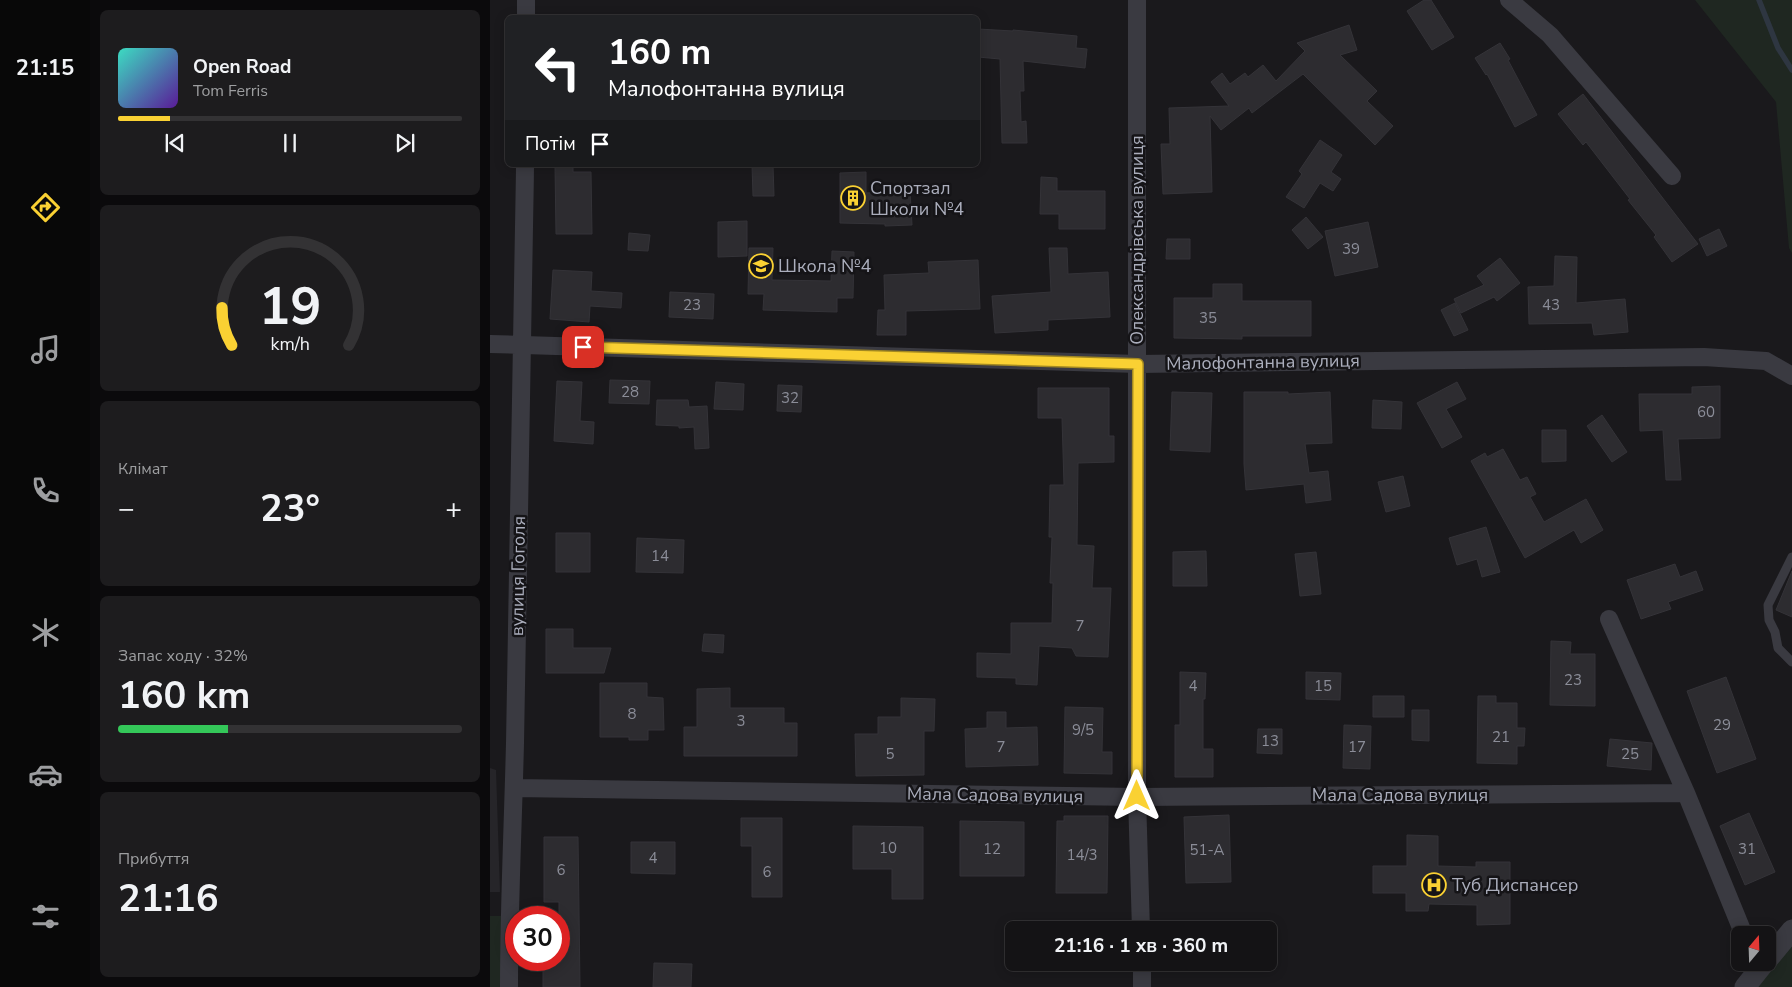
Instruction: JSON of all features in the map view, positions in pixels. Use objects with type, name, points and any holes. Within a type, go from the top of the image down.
[{"type":"street","points":[[526,0],[526,15]]},
{"type":"street","name":"Олександрівська вулиця","points":[[1137,0],[1137,796],[1141,921]]},
{"type":"street","points":[[1509,0],[1550,35],[1672,176]]},
{"type":"street","name":"вулиця Гоголя","points":[[509,987],[509,916],[514,788],[523,346],[525,167]]},
{"type":"street","name":"Малофонтанна вулиця","points":[[490,344],[1138,364],[1704,356],[1766,361],[1792,376]]},
{"type":"street","points":[[1609,619],[1686,794],[1740,926]]},
{"type":"street","name":"Мала Садова вулиця","points":[[514,788],[1137,796],[1686,794]]},
{"type":"street","points":[[1776,948],[1792,930]]},
{"type":"street","points":[[1142,971],[1142,987]]},
{"type":"street","points":[[1745,987],[1756,971]]},
{"type":"lane","points":[[1792,557],[1768,605],[1778,648],[1792,662]]},
{"type":"shaded area","points":[[1695,0],[1792,0],[1792,253],[1789,248],[1776,102]]},
{"type":"shaded area","points":[[490,768],[496,770],[500,892],[490,892]]},
{"type":"shaded area","points":[[490,916],[501,916],[502,987],[490,987]]},
{"type":"shaded area","points":[[1792,930],[1792,987],[1745,987],[1758,971],[1776,971],[1776,949]]},
{"type":"building","points":[[1424,0],[1431,0],[1454,37],[1432,50],[1407,11]]},
{"type":"building","points":[[1349,25],[1357,50],[1340,55],[1377,91],[1367,101],[1393,126],[1375,145],[1303,74],[1252,113],[1249,108],[1221,130],[1210,116],[1212,192],[1163,194],[1161,144],[1170,144],[1169,108],[1229,106],[1211,82],[1222,73],[1230,84],[1245,73],[1248,77],[1263,65],[1276,81],[1305,51],[1297,43]]},
{"type":"building","points":[[980,29],[1077,36],[1076,48],[1087,49],[1085,68],[1023,61],[1024,91],[1020,91],[1021,122],[1026,121],[1027,143],[1002,143],[1000,59],[980,57]]},
{"type":"building","points":[[1500,43],[1510,59],[1508,60],[1537,115],[1515,127],[1487,74],[1475,58]]},
{"type":"building","points":[[1583,94],[1698,244],[1672,262],[1654,237],[1656,235],[1628,200],[1630,199],[1586,142],[1583,145],[1558,114]]},
{"type":"building","points":[[1320,140],[1342,155],[1331,172],[1341,179],[1333,191],[1320,183],[1304,208],[1286,197],[1302,174],[1299,171]]},
{"type":"building","points":[[555,167],[573,167],[573,172],[591,172],[592,234],[556,234]]},
{"type":"building","points":[[752,167],[773,167],[774,196],[753,196]]},
{"type":"building","points":[[866,172],[866,193],[910,191],[912,225],[885,226],[885,224],[840,223],[840,173]]},
{"type":"building","points":[[1041,177],[1057,178],[1057,191],[1105,191],[1105,229],[1059,229],[1059,214],[1040,214]]},
{"type":"building","points":[[1306,217],[1323,237],[1308,249],[1292,230]]},
{"type":"building","points":[[747,221],[747,256],[718,257],[718,222]]},
{"type":"building","points":[[1368,222],[1378,267],[1335,276],[1325,231]]},
{"type":"building","points":[[1719,229],[1727,246],[1707,256],[1699,239]]},
{"type":"building","points":[[629,233],[650,235],[648,251],[628,250]]},
{"type":"building","points":[[1167,239],[1190,239],[1190,259],[1166,259]]},
{"type":"building","name":"Школа №4","points":[[749,248],[773,248],[772,280],[831,281],[832,251],[854,252],[853,298],[837,298],[837,312],[763,310],[764,294],[748,294]]},
{"type":"building","points":[[1049,248],[1067,248],[1068,274],[1108,272],[1110,317],[1048,320],[1048,330],[995,333],[992,296],[1051,292]]},
{"type":"building","points":[[1555,256],[1577,257],[1576,303],[1625,299],[1628,332],[1594,335],[1592,323],[1529,324],[1528,287],[1554,286]]},
{"type":"building","points":[[1500,258],[1520,283],[1497,301],[1494,297],[1461,313],[1454,299],[1484,285],[1477,276]]},
{"type":"building","points":[[978,260],[980,309],[906,311],[906,335],[877,335],[878,310],[885,310],[884,275],[929,273],[928,262]]},
{"type":"building","points":[[553,270],[592,272],[591,291],[622,293],[621,308],[590,306],[589,322],[550,319]]},
{"type":"building","points":[[1213,284],[1242,284],[1242,301],[1311,301],[1311,336],[1242,336],[1242,339],[1174,338],[1174,298],[1213,298]]},
{"type":"building","points":[[670,292],[714,294],[713,319],[669,317]]},
{"type":"building","points":[[1455,303],[1468,330],[1454,336],[1441,310]]},
{"type":"building","points":[[610,380],[650,381],[649,404],[609,403]]},
{"type":"building","points":[[557,381],[582,382],[580,421],[594,422],[593,444],[554,441]]},
{"type":"building","points":[[716,382],[744,384],[743,410],[714,409]]},
{"type":"building","points":[[1457,382],[1466,399],[1446,409],[1462,437],[1442,448],[1417,403]]},
{"type":"building","points":[[778,385],[802,386],[801,412],[777,411]]},
{"type":"building","points":[[1720,386],[1720,438],[1678,439],[1681,480],[1666,480],[1663,430],[1640,431],[1639,394],[1692,394],[1692,387]]},
{"type":"building","points":[[1038,388],[1109,388],[1109,436],[1114,436],[1114,462],[1078,463],[1077,545],[1094,546],[1092,588],[1111,588],[1108,657],[1076,656],[1072,648],[1039,646],[1037,685],[1016,684],[1016,678],[977,677],[977,653],[1011,654],[1011,623],[1052,623],[1053,583],[1050,583],[1052,537],[1049,537],[1050,485],[1064,485],[1062,418],[1038,418]]},
{"type":"building","points":[[1172,392],[1212,393],[1210,452],[1170,450]]},
{"type":"building","points":[[1244,392],[1288,392],[1288,394],[1330,392],[1332,443],[1305,444],[1309,473],[1328,471],[1331,500],[1306,503],[1304,484],[1246,490]]},
{"type":"building","points":[[657,400],[688,400],[689,407],[707,406],[709,448],[695,449],[694,427],[679,428],[679,426],[656,425]]},
{"type":"building","points":[[1373,400],[1402,402],[1401,429],[1372,428]]},
{"type":"building","points":[[1602,415],[1627,452],[1612,462],[1587,426]]},
{"type":"building","points":[[1542,430],[1566,430],[1566,461],[1542,462]]},
{"type":"building","points":[[1503,449],[1520,480],[1527,477],[1536,494],[1530,497],[1544,522],[1586,499],[1603,530],[1581,543],[1574,530],[1525,558],[1471,461],[1485,453],[1487,457]]},
{"type":"building","points":[[1403,476],[1410,506],[1386,512],[1378,482]]},
{"type":"building","points":[[1486,527],[1500,572],[1482,577],[1477,559],[1457,565],[1449,538]]},
{"type":"building","points":[[556,533],[590,533],[590,572],[556,572]]},
{"type":"building","points":[[637,538],[684,540],[683,573],[636,572]]},
{"type":"building","points":[[1206,551],[1207,586],[1173,586],[1173,552]]},
{"type":"building","points":[[1316,552],[1321,594],[1300,596],[1295,554]]},
{"type":"building","points":[[1675,564],[1680,577],[1696,571],[1703,590],[1668,602],[1671,609],[1641,619],[1627,580]]},
{"type":"building","points":[[1792,571],[1792,617],[1776,610]]},
{"type":"building","points":[[546,629],[573,629],[573,648],[611,648],[604,673],[546,673]]},
{"type":"building","points":[[704,634],[724,635],[723,653],[702,651]]},
{"type":"building","points":[[1551,641],[1571,642],[1570,654],[1595,654],[1595,706],[1550,705]]},
{"type":"building","points":[[1180,672],[1206,673],[1205,699],[1203,699],[1203,749],[1213,749],[1213,777],[1175,777],[1175,725],[1180,725]]},
{"type":"building","points":[[1306,672],[1341,673],[1340,700],[1306,699]]},
{"type":"building","points":[[1726,677],[1756,759],[1717,773],[1687,691]]},
{"type":"building","points":[[600,683],[647,683],[647,697],[663,698],[664,730],[648,730],[648,740],[629,740],[629,737],[600,737]]},
{"type":"building","points":[[730,688],[730,708],[784,708],[784,723],[797,723],[797,756],[684,756],[684,727],[697,727],[697,689]]},
{"type":"building","points":[[1373,696],[1404,696],[1404,717],[1373,717]]},
{"type":"building","points":[[1478,696],[1496,696],[1496,703],[1517,703],[1517,728],[1525,728],[1524,746],[1517,746],[1517,764],[1477,763]]},
{"type":"building","points":[[901,698],[935,699],[934,731],[924,731],[924,775],[856,776],[855,734],[878,734],[878,717],[901,717]]},
{"type":"building","points":[[1065,707],[1103,708],[1102,752],[1112,752],[1112,774],[1064,773]]},
{"type":"building","points":[[1412,710],[1429,710],[1429,741],[1412,740]]},
{"type":"building","points":[[987,712],[1006,712],[1006,728],[1037,727],[1038,765],[966,767],[965,729],[987,728]]},
{"type":"building","points":[[1344,725],[1371,726],[1370,769],[1343,768]]},
{"type":"building","points":[[1258,729],[1282,729],[1282,754],[1257,753]]},
{"type":"building","points":[[1610,739],[1652,743],[1651,770],[1607,766]]},
{"type":"building","points":[[1749,813],[1775,872],[1745,885],[1720,826]]},
{"type":"building","points":[[1229,815],[1231,882],[1186,883],[1184,817]]},
{"type":"building","points":[[1064,816],[1108,816],[1107,893],[1056,893],[1057,821],[1064,821]]},
{"type":"building","points":[[741,818],[782,818],[782,897],[752,897],[752,846],[741,846]]},
{"type":"building","points":[[960,821],[1024,822],[1024,876],[960,876]]},
{"type":"building","points":[[853,826],[923,827],[923,899],[892,899],[892,869],[853,869]]},
{"type":"building","points":[[1407,835],[1438,836],[1438,866],[1476,867],[1476,862],[1510,862],[1510,924],[1477,925],[1477,905],[1429,904],[1428,911],[1406,911],[1406,893],[1373,893],[1373,866],[1407,866]]},
{"type":"building","points":[[544,837],[578,837],[580,987],[543,987],[543,971],[570,971],[570,906],[559,906],[559,902],[544,902]]},
{"type":"building","points":[[631,842],[675,842],[675,874],[631,873]]},
{"type":"building","points":[[654,963],[692,964],[691,987],[653,987]]},
{"type":"waterway","points":[[1759,0],[1778,48],[1792,70]]},
{"type":"place","name":"Спортзал Школи №4","points":[[853,198]]},
{"type":"place","name":"Школа №4","points":[[761,266]]},
{"type":"place","name":"Туб Диспансер","points":[[1434,885]]},
{"type":"route","points":[[583,347],[1138,364],[1137,796]]}]
